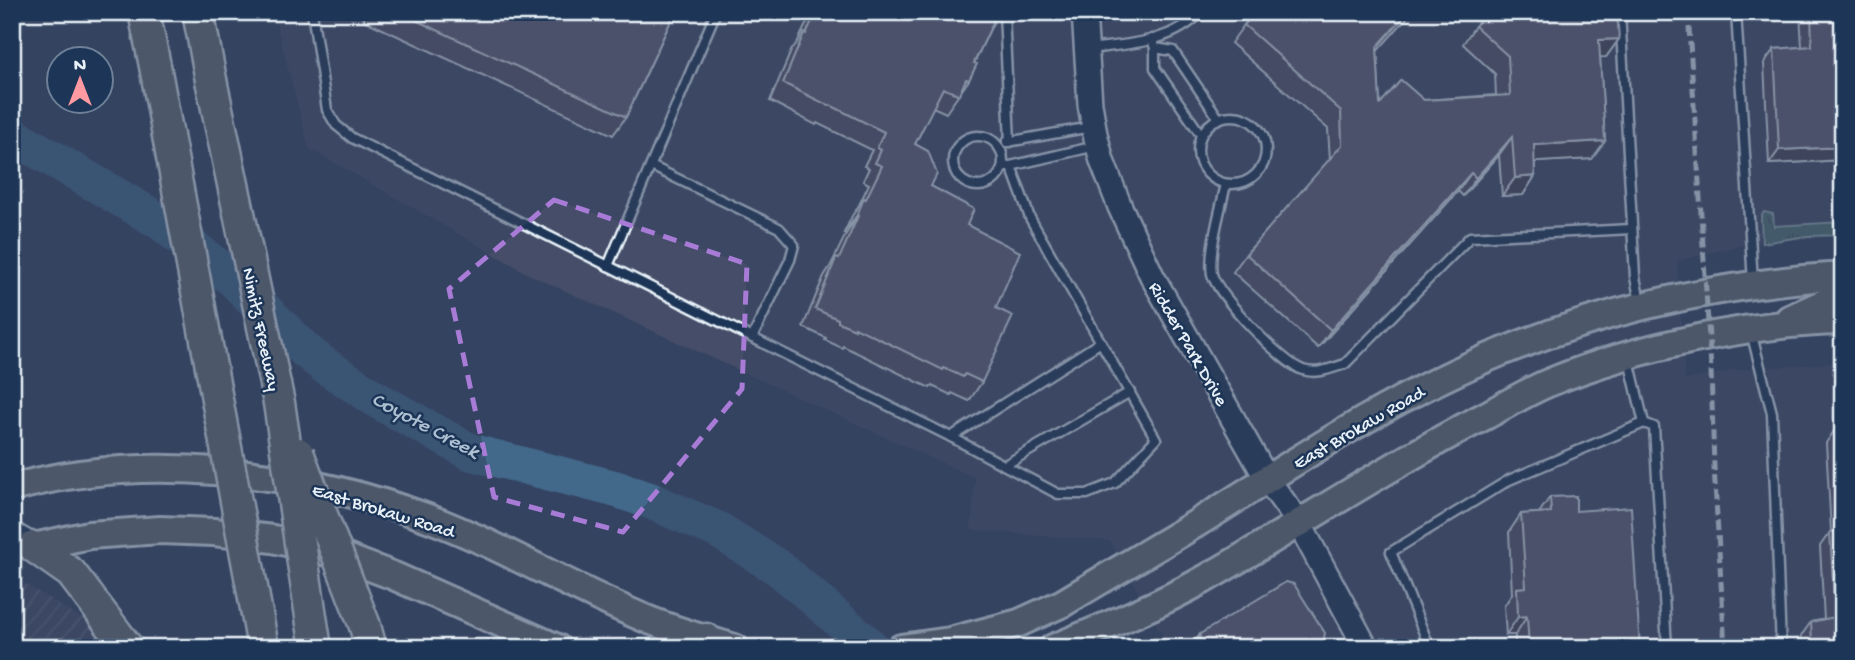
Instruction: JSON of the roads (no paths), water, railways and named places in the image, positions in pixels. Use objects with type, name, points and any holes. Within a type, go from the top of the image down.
[{"type":"highway","points":[[145,12],[263,648]]},
{"type":"highway","name":"Nimitz Freeway","points":[[198,12],[279,402],[314,635]]},
{"type":"highway","points":[[279,402],[368,637]]},
{"type":"highway","points":[[20,545],[71,573],[128,648]]},
{"type":"main road","name":"East Brokaw Road","points":[[901,648],[950,641],[1019,623],[1063,603],[1406,396],[1490,357],[1562,329],[1640,305],[1753,284],[1843,276]]},
{"type":"main road","points":[[1761,329],[1826,302],[1843,301]]},
{"type":"main road","points":[[1053,648],[1200,582],[1427,445],[1548,383],[1628,357],[1709,337],[1843,321]]},
{"type":"main road","name":"East Brokaw Road","points":[[12,488],[109,471],[160,468],[217,471],[320,488],[427,518],[489,544],[644,618],[715,645]]},
{"type":"main road","points":[[20,545],[89,535],[160,530],[273,538],[333,553],[394,576],[557,648]]},
{"type":"street","name":"Ridder Park Drive","points":[[1084,12],[1096,136],[1120,207],[1152,276],[1268,479],[1299,523],[1366,648]]},
{"type":"lane","points":[[312,12],[327,110],[336,125],[352,138],[951,437],[1058,494],[1087,494],[1115,483],[1156,439],[1030,218],[1007,167],[1004,158],[997,144],[984,137],[968,138],[955,150],[953,168],[964,183],[974,187],[992,183],[1007,167],[1096,136]]},
{"type":"lane","points":[[608,265],[716,12]]},
{"type":"lane","points":[[1003,12],[1010,142]]},
{"type":"lane","points":[[1086,49],[1154,44],[1170,36],[1201,12]]},
{"type":"lane","points":[[1620,12],[1635,277],[1640,305]]},
{"type":"lane","points":[[1736,12],[1753,284]]},
{"type":"lane","points":[[1154,44],[1173,51],[1219,119]]},
{"type":"lane","points":[[1154,44],[1156,68],[1201,135]]},
{"type":"lane","points":[[1239,116],[1251,121],[1261,131],[1266,143],[1266,157],[1261,169],[1251,179],[1239,184],[1226,184],[1213,179],[1203,170],[1198,157],[1201,135],[1212,121],[1219,119],[1239,116]]},
{"type":"lane","points":[[997,144],[1096,136]]},
{"type":"lane","points":[[651,166],[779,228],[794,246],[790,260],[752,338]]},
{"type":"lane","points":[[1226,184],[1211,261],[1216,285],[1226,299],[1290,364],[1306,371],[1324,371],[1345,364],[1470,237],[1632,229]]},
{"type":"lane","points":[[1761,329],[1772,413],[1781,648]]},
{"type":"lane","points":[[951,437],[1101,342]]},
{"type":"lane","points":[[1628,357],[1644,423]]},
{"type":"lane","points":[[1005,466],[1130,393]]},
{"type":"lane","points":[[1430,648],[1391,552],[1509,480],[1644,423],[1654,427],[1667,648]]},
{"type":"waterway","name":"Coyote Creek","points":[[12,135],[161,222],[234,280],[306,351],[379,401],[470,452],[616,489],[718,530],[780,569],[872,648]]},
{"type":"railway","points":[[1688,12],[1711,369],[1725,648]]}]
